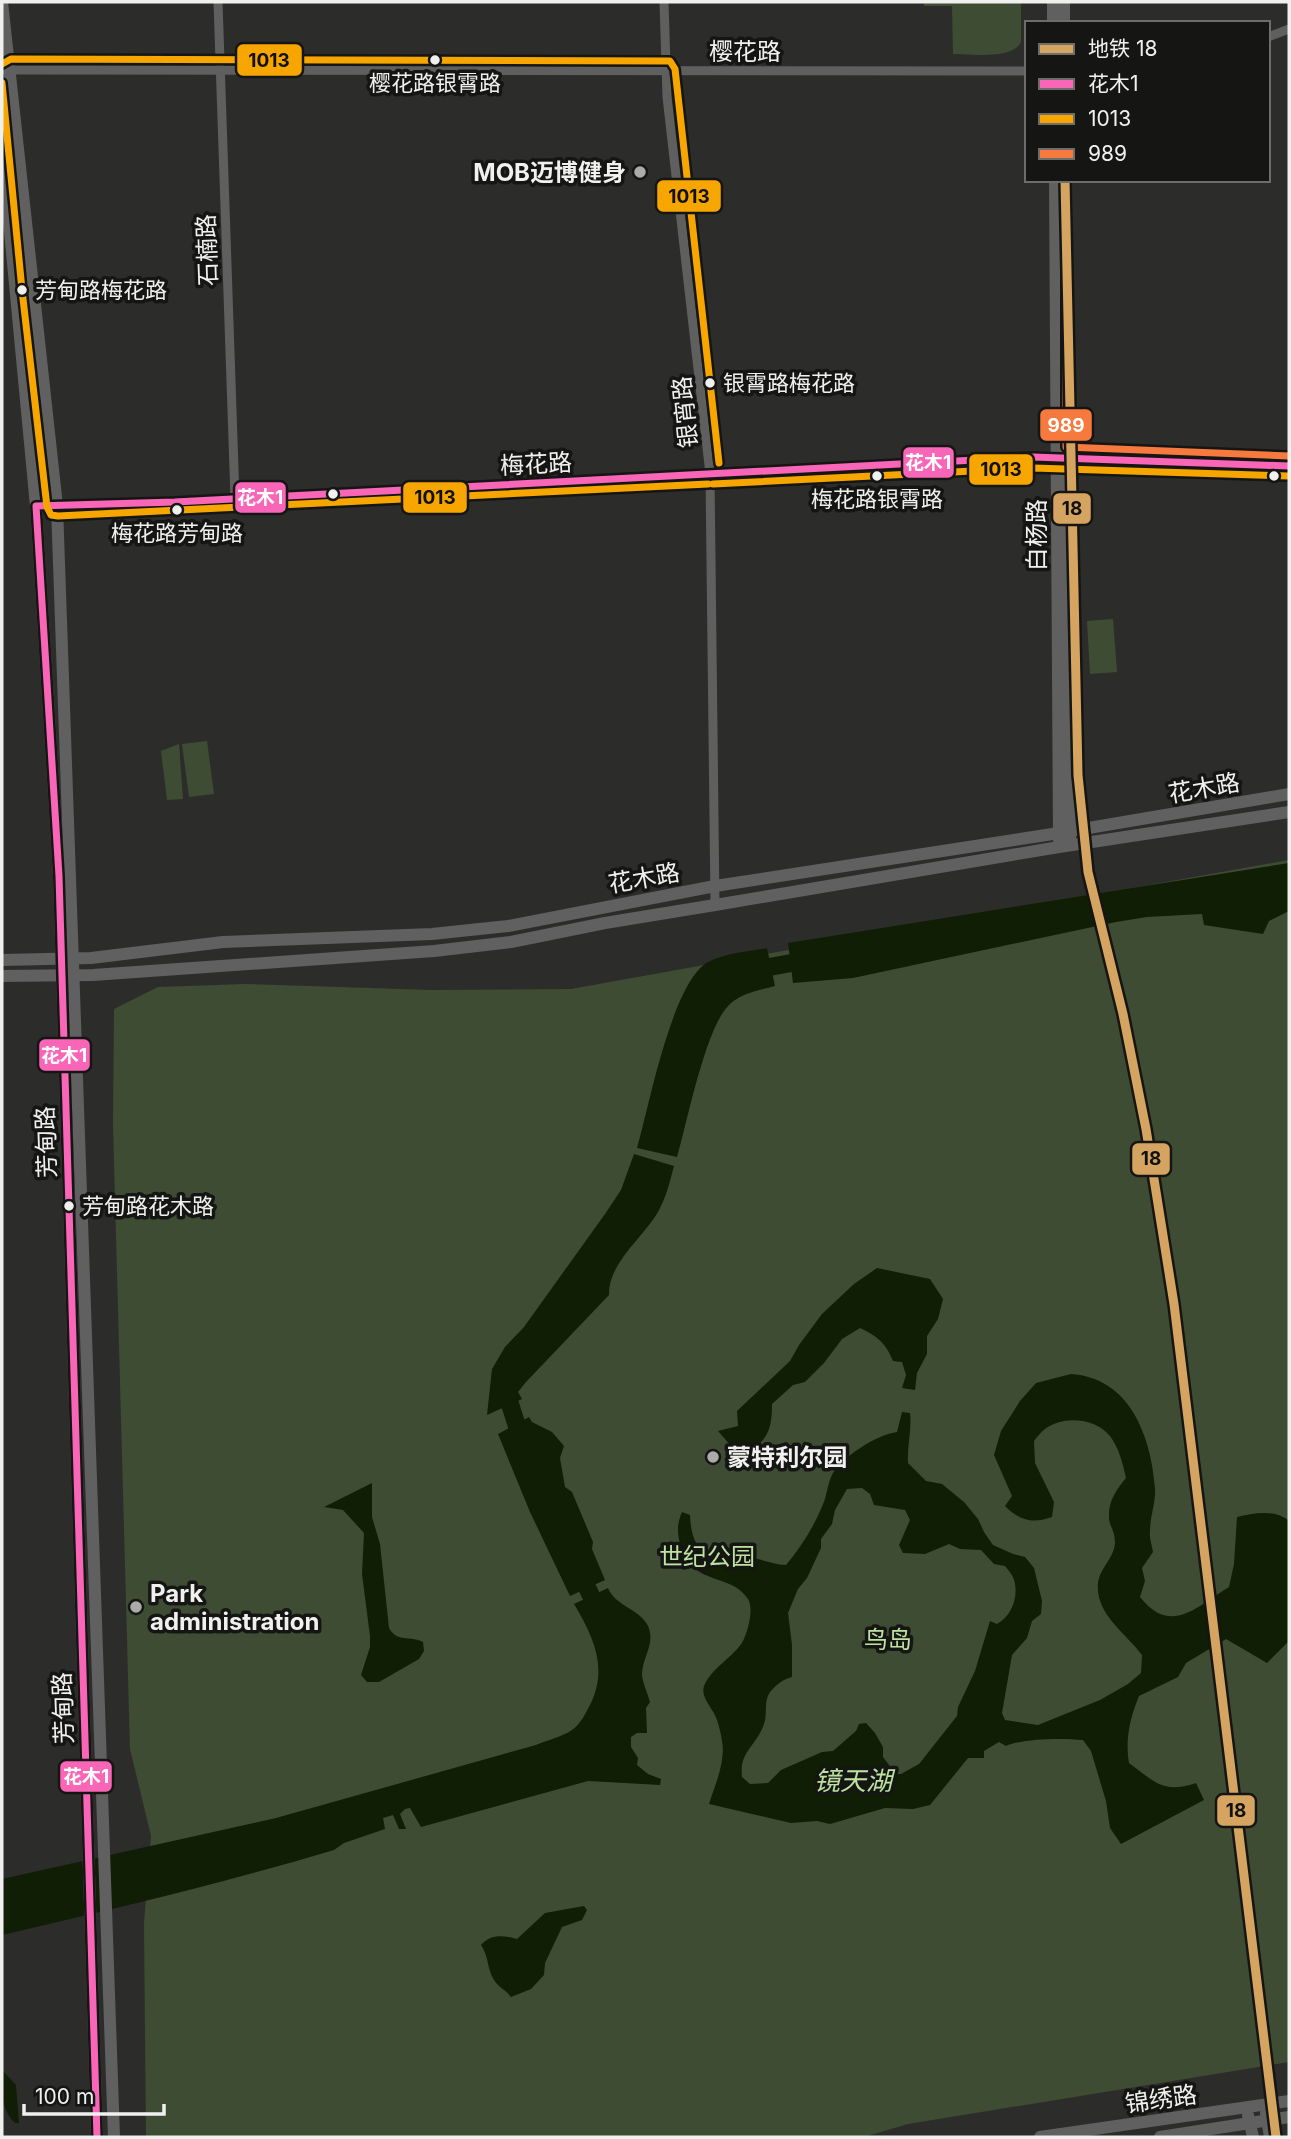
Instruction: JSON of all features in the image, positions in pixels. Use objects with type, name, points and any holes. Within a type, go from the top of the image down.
[{"type":"main road","name":"芳甸路","points":[[2,2],[6,70],[57,506],[68,958],[114,2137]]},
{"type":"main road","points":[[1053,2],[1053,21]]},
{"type":"main road","points":[[1064,2],[1064,21]]},
{"type":"main road","name":"芳甸路","points":[[2,147],[36,506],[59,876],[68,958]]},
{"type":"main road","name":"白杨路","points":[[1055,182],[1062,457]]},
{"type":"main road","name":"白杨路","points":[[1064,839],[1062,457],[1066,182]]},
{"type":"main road","name":"花木路","points":[[2,976],[69,975],[447,950],[511,942],[1064,839],[1289,794]]},
{"type":"main road","name":"花木路","points":[[2,960],[91,958],[223,942],[457,932],[508,926],[715,886],[1289,811]]},
{"type":"main road","name":"芳甸路","points":[[69,975],[97,2137]]},
{"type":"main road","name":"锦绣路","points":[[1040,2137],[1289,2101]]},
{"type":"main road","points":[[1265,2105],[1270,2137]]},
{"type":"main road","points":[[1247,2107],[1253,2137]]},
{"type":"main road","name":"锦绣路","points":[[1160,2137],[1289,2117]]},
{"type":"street","name":"石楠路","points":[[218,2],[236,498]]},
{"type":"street","name":"银宵路","points":[[663,2],[665,70],[710,474],[715,905]]},
{"type":"street","points":[[1270,36],[1289,29]]},
{"type":"street","name":"樱花路","points":[[6,70],[1025,71]]},
{"type":"street","name":"梅花路","points":[[36,506],[1062,457],[1289,466]]},
{"type":"green space","points":[[924,2],[1021,2],[1021,42],[1017,48],[1001,54],[953,54],[952,6],[924,6]]},
{"type":"green space","points":[[1113,619],[1117,672],[1090,674],[1087,621]]},
{"type":"green space","points":[[207,741],[214,794],[189,797],[182,744]]},
{"type":"green space","points":[[179,744],[183,799],[167,800],[161,751]]},
{"type":"green space","name":"世纪公园","points":[[1289,860],[1289,2062],[908,2124],[864,2137],[146,2137],[144,1923],[151,1836],[130,1749],[113,1125],[114,1009],[158,987],[246,984],[431,990],[571,989]]},
{"type":"water","points":[[1289,863],[1289,911],[1269,921],[1263,934],[1204,925],[1202,914],[1147,917],[853,978],[793,983],[788,943]]},
{"type":"water","points":[[767,948],[775,986],[740,997],[721,1015],[705,1053],[677,1157],[637,1148],[673,1019],[695,974],[715,959]]},
{"type":"water","points":[[634,1154],[674,1166],[658,1212],[614,1272],[609,1295],[526,1382],[518,1392],[522,1399],[487,1415],[492,1369],[505,1347],[524,1327],[621,1190]]},
{"type":"water","points":[[877,1268],[930,1279],[943,1299],[938,1319],[927,1336],[927,1354],[917,1373],[915,1390],[902,1388],[906,1375],[902,1362],[893,1361],[880,1341],[860,1328],[842,1339],[805,1382],[793,1385],[772,1404],[768,1431],[761,1442],[750,1451],[731,1446],[718,1431],[738,1426],[737,1411],[790,1361],[822,1314],[854,1284]]},
{"type":"water","name":"镜天湖","points":[[1071,1374],[1091,1378],[1108,1386],[1134,1413],[1148,1449],[1155,1488],[1150,1534],[1153,1552],[1142,1568],[1145,1581],[1140,1597],[1151,1609],[1162,1615],[1184,1614],[1229,1587],[1234,1564],[1237,1517],[1271,1513],[1289,1521],[1289,1641],[1267,1663],[1226,1639],[1186,1663],[1178,1677],[1139,1696],[1133,1712],[1128,1737],[1129,1763],[1153,1781],[1167,1787],[1196,1783],[1204,1800],[1121,1844],[1110,1828],[1106,1801],[1091,1751],[1083,1740],[1055,1739],[1023,1741],[1006,1746],[999,1742],[984,1751],[984,1758],[968,1758],[930,1805],[913,1809],[885,1808],[830,1824],[817,1821],[791,1823],[709,1804],[723,1749],[718,1722],[703,1690],[712,1673],[743,1641],[748,1626],[750,1603],[741,1591],[702,1573],[685,1558],[678,1531],[682,1512],[690,1515],[695,1541],[707,1552],[786,1565],[813,1525],[835,1470],[860,1448],[880,1437],[897,1432],[902,1412],[910,1413],[908,1463],[926,1481],[942,1484],[964,1502],[978,1519],[993,1545],[1025,1557],[1034,1568],[1042,1601],[1041,1614],[1032,1621],[1027,1638],[1012,1655],[1002,1713],[1005,1720],[1038,1725],[1100,1700],[1141,1673],[1142,1655],[1106,1614],[1098,1594],[1099,1578],[1115,1543],[1109,1520],[1110,1506],[1116,1491],[1126,1478],[1118,1451],[1110,1436],[1096,1425],[1079,1420],[1061,1422],[1045,1429],[1034,1441],[1035,1463],[1054,1502],[1052,1517],[1027,1520],[1005,1506],[1012,1496],[994,1455],[1001,1431],[1020,1401],[1036,1383]],"holes":[[[862,1488],[870,1494],[874,1505],[905,1510],[910,1520],[899,1545],[903,1553],[925,1554],[949,1544],[960,1549],[981,1550],[994,1564],[1005,1566],[1013,1576],[1016,1592],[1013,1605],[1007,1616],[997,1624],[990,1621],[975,1671],[958,1707],[957,1716],[919,1764],[901,1774],[889,1774],[889,1765],[883,1757],[883,1747],[866,1723],[859,1724],[856,1731],[833,1751],[822,1752],[781,1770],[768,1783],[750,1784],[742,1777],[743,1761],[761,1732],[768,1696],[777,1685],[792,1677],[788,1613],[798,1589],[807,1578],[821,1548],[821,1539],[832,1524],[835,1510],[847,1489]]]},
{"type":"water","points":[[529,1417],[532,1422],[552,1432],[564,1446],[560,1458],[565,1487],[572,1492],[593,1542],[592,1549],[605,1580],[570,1596],[530,1512],[498,1434]]},
{"type":"water","points":[[372,1483],[372,1517],[380,1544],[389,1628],[396,1636],[423,1642],[424,1651],[419,1659],[379,1682],[367,1682],[361,1675],[370,1647],[362,1574],[364,1533],[343,1510],[324,1507]]},
{"type":"water","points":[[608,1588],[616,1599],[644,1620],[650,1633],[650,1645],[642,1675],[650,1702],[646,1708],[647,1733],[637,1733],[631,1737],[631,1747],[638,1758],[637,1765],[648,1774],[661,1779],[660,1785],[588,1781],[421,1827],[410,1808],[405,1809],[400,1814],[406,1829],[399,1829],[393,1815],[383,1818],[385,1829],[344,1843],[334,1850],[210,1885],[2,1935],[2,1879],[276,1818],[536,1745],[568,1732],[578,1725],[591,1703],[598,1677],[596,1652],[574,1604]]},
{"type":"water","points":[[584,1906],[587,1910],[582,1920],[562,1927],[545,1963],[544,1975],[531,1989],[511,1997],[492,1976],[481,1945],[498,1936],[517,1939],[545,1913]]},
{"type":"water","points":[[2,2070],[16,2085],[19,2123],[15,2123],[10,2117],[4,2105]]},
{"type":"waterway","points":[[747,971],[813,959]]},
{"type":"waterway","points":[[503,1382],[523,1445]]},
{"type":"waterway","points":[[577,1566],[601,1617]]},
{"type":"metro line","name":"18","points":[[1065,182],[1078,775],[1088,872],[1123,1014],[1146,1129],[1174,1304],[1276,2137]]},
{"type":"transit line","name":"1013","points":[[2,64],[11,59],[670,61],[675,69],[719,463]]},
{"type":"transit line","name":"1013","points":[[2,83],[22,290],[47,507],[51,515],[708,484]]},
{"type":"transit line","name":"989","points":[[1066,182],[1066,447],[1289,456]]},
{"type":"transit line","name":"花木1","points":[[97,2137],[59,876],[36,506],[175,502],[1033,457],[1289,466]]},
{"type":"transit line","name":"1013","points":[[713,484],[1033,468],[1289,476]]},
{"type":"place","name":"樱花路银霄路","points":[[435,60]]},
{"type":"place","name":"MOB迈博健身","points":[[640,172]]},
{"type":"place","name":"芳甸路梅花路","points":[[22,290]]},
{"type":"place","name":"银霄路梅花路","points":[[710,383]]},
{"type":"place","name":"梅花路银霄路","points":[[877,476]]},
{"type":"place","name":"梅花路芳甸路","points":[[177,510]]},
{"type":"place","name":"芳甸路花木路","points":[[69,1206]]},
{"type":"place","name":"蒙特利尔园","points":[[713,1457]]},
{"type":"place","name":"Park administration","points":[[136,1607]]},
{"type":"park label","name":"鸟岛","points":[[888,1639]]}]
